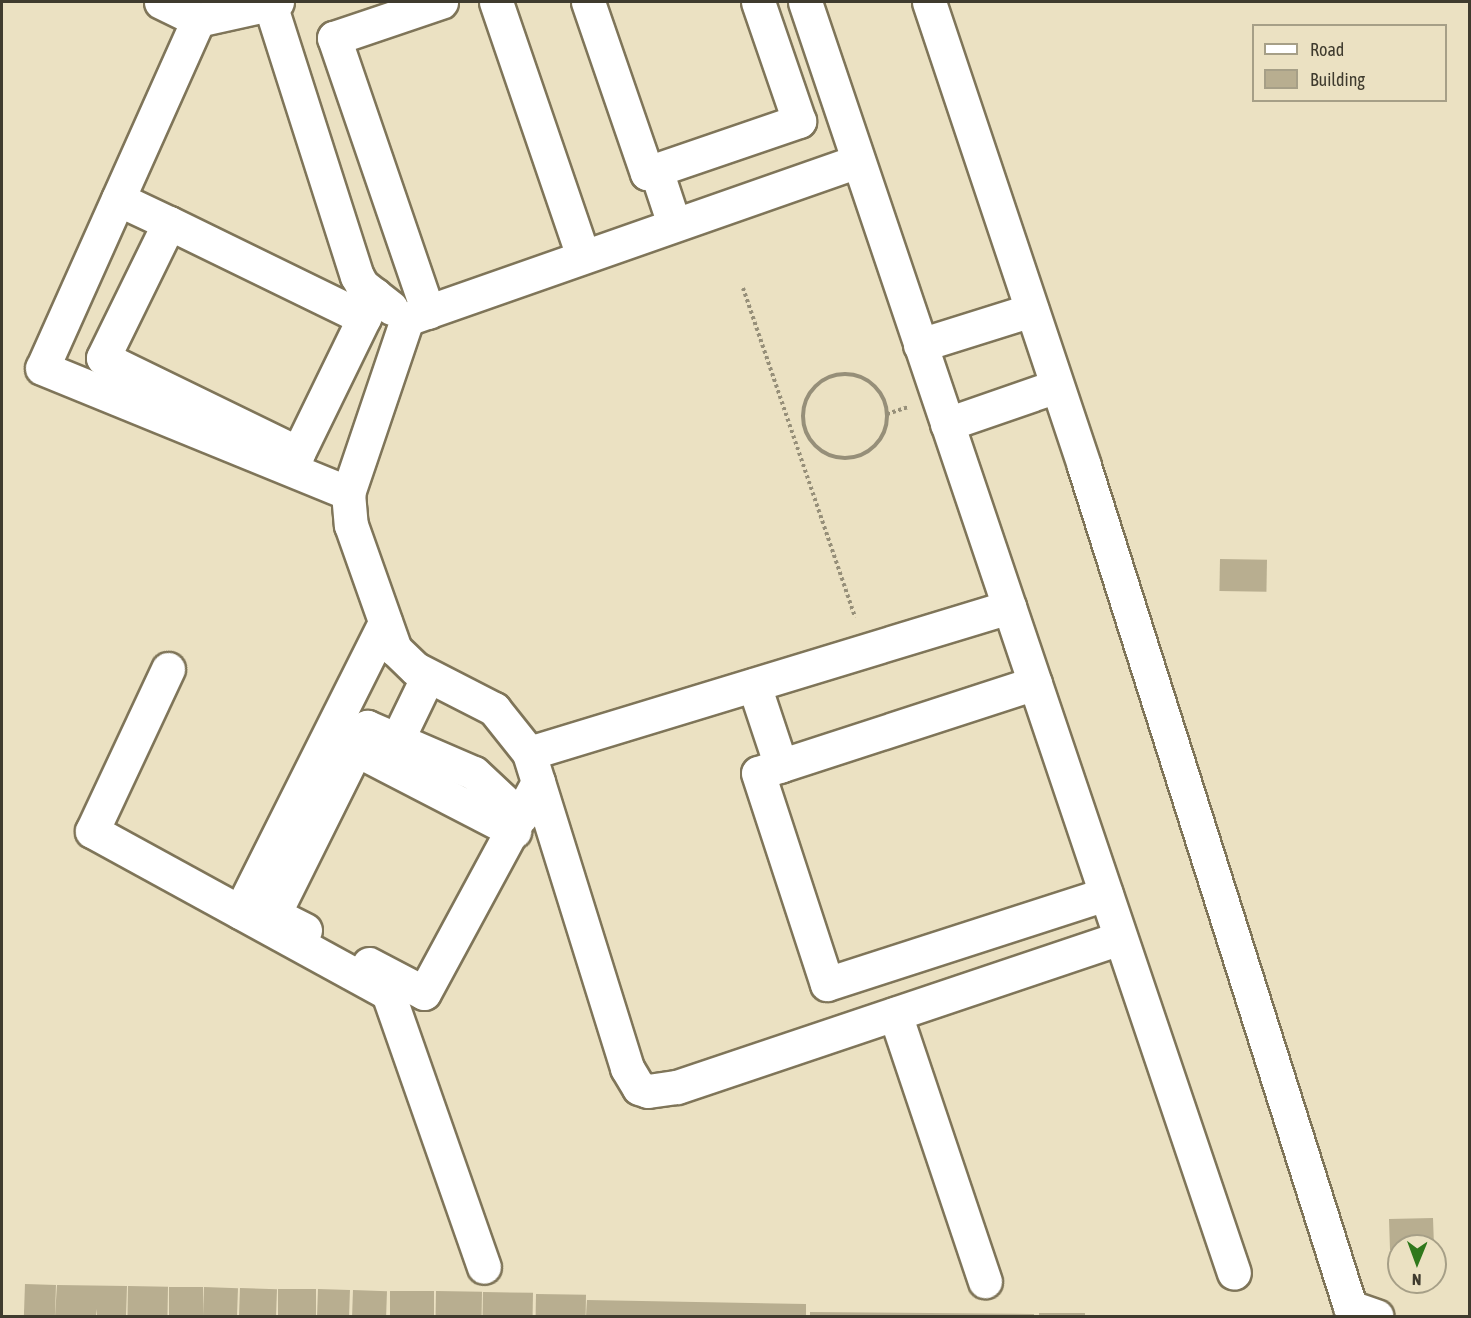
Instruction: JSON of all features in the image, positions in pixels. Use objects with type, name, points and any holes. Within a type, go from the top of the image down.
[{"type":"main road","points":[[161,2],[198,20],[273,3],[357,276],[369,306],[298,453],[103,358],[169,224]]},
{"type":"main road","points":[[441,2],[334,38],[417,315],[348,493],[351,525],[396,650],[428,676],[494,709],[533,768],[627,1068],[639,1088],[648,1091],[677,1087],[1120,938]]},
{"type":"main road","points":[[496,2],[584,256]]},
{"type":"main road","points":[[588,2],[648,173],[799,121],[758,2]]},
{"type":"main road","points":[[805,2],[1234,1273]]},
{"type":"main road","points":[[929,2],[1360,1313]]},
{"type":"main road","points":[[198,20],[42,368],[348,493]]},
{"type":"main road","points":[[118,199],[169,224],[369,306],[417,315],[858,160]]},
{"type":"main road","points":[[656,170],[674,224]]},
{"type":"main road","points":[[920,345],[1032,310]]},
{"type":"main road","points":[[947,424],[1057,386]]},
{"type":"main road","points":[[533,768],[754,685],[1009,607]]},
{"type":"main road","points":[[240,912],[385,622]]},
{"type":"main road","points":[[168,669],[92,831],[388,993],[484,1267]]},
{"type":"main road","points":[[398,740],[428,676]]},
{"type":"main road","points":[[1035,683],[758,773],[827,984],[1106,894]]},
{"type":"main road","points":[[754,685],[781,766]]},
{"type":"main road","points":[[517,824],[474,773],[367,727],[274,914],[424,993],[517,824],[533,768]]},
{"type":"main road","points":[[357,750],[517,824]]},
{"type":"main road","points":[[851,976],[881,1019],[985,1281]]},
{"type":"path","points":[[743,288],[796,437],[855,617]]},
{"type":"path","points":[[843,374],[862,379],[878,390],[884,402],[886,428],[871,449],[860,456],[833,457],[817,447],[805,432],[804,405],[810,393],[830,377],[843,374]]},
{"type":"path","points":[[796,437],[805,432]]},
{"type":"building","points":[[1220,559],[1267,560],[1266,592],[1219,591]]},
{"type":"building","points":[[1433,1218],[1434,1234],[1389,1234],[1389,1219]]},
{"type":"building","points":[[25,1284],[56,1285],[55,1316],[24,1316]]},
{"type":"building","points":[[57,1285],[127,1286],[126,1316],[97,1316],[97,1309],[96,1316],[55,1316]]},
{"type":"building","points":[[128,1286],[168,1287],[167,1316],[127,1316]]},
{"type":"building","points":[[169,1287],[203,1287],[203,1316],[169,1316]]},
{"type":"building","points":[[204,1287],[238,1288],[237,1316],[203,1316]]},
{"type":"building","points":[[240,1288],[277,1289],[276,1316],[239,1316]]},
{"type":"building","points":[[278,1289],[316,1289],[316,1316],[278,1316]]},
{"type":"building","points":[[318,1289],[350,1290],[349,1316],[317,1316]]},
{"type":"building","points":[[353,1290],[387,1291],[386,1316],[352,1316]]},
{"type":"building","points":[[390,1291],[434,1291],[434,1316],[390,1316]]},
{"type":"building","points":[[436,1291],[482,1292],[482,1316],[436,1316]]},
{"type":"building","points":[[483,1292],[533,1293],[533,1316],[483,1316]]},
{"type":"building","points":[[536,1294],[586,1295],[586,1316],[536,1316]]},
{"type":"building","points":[[587,1300],[806,1304],[806,1316],[586,1316]]},
{"type":"building","points":[[810,1312],[1034,1314],[1034,1316],[810,1316]]},
{"type":"building","points":[[1039,1313],[1085,1313],[1085,1316],[1039,1316]]}]
